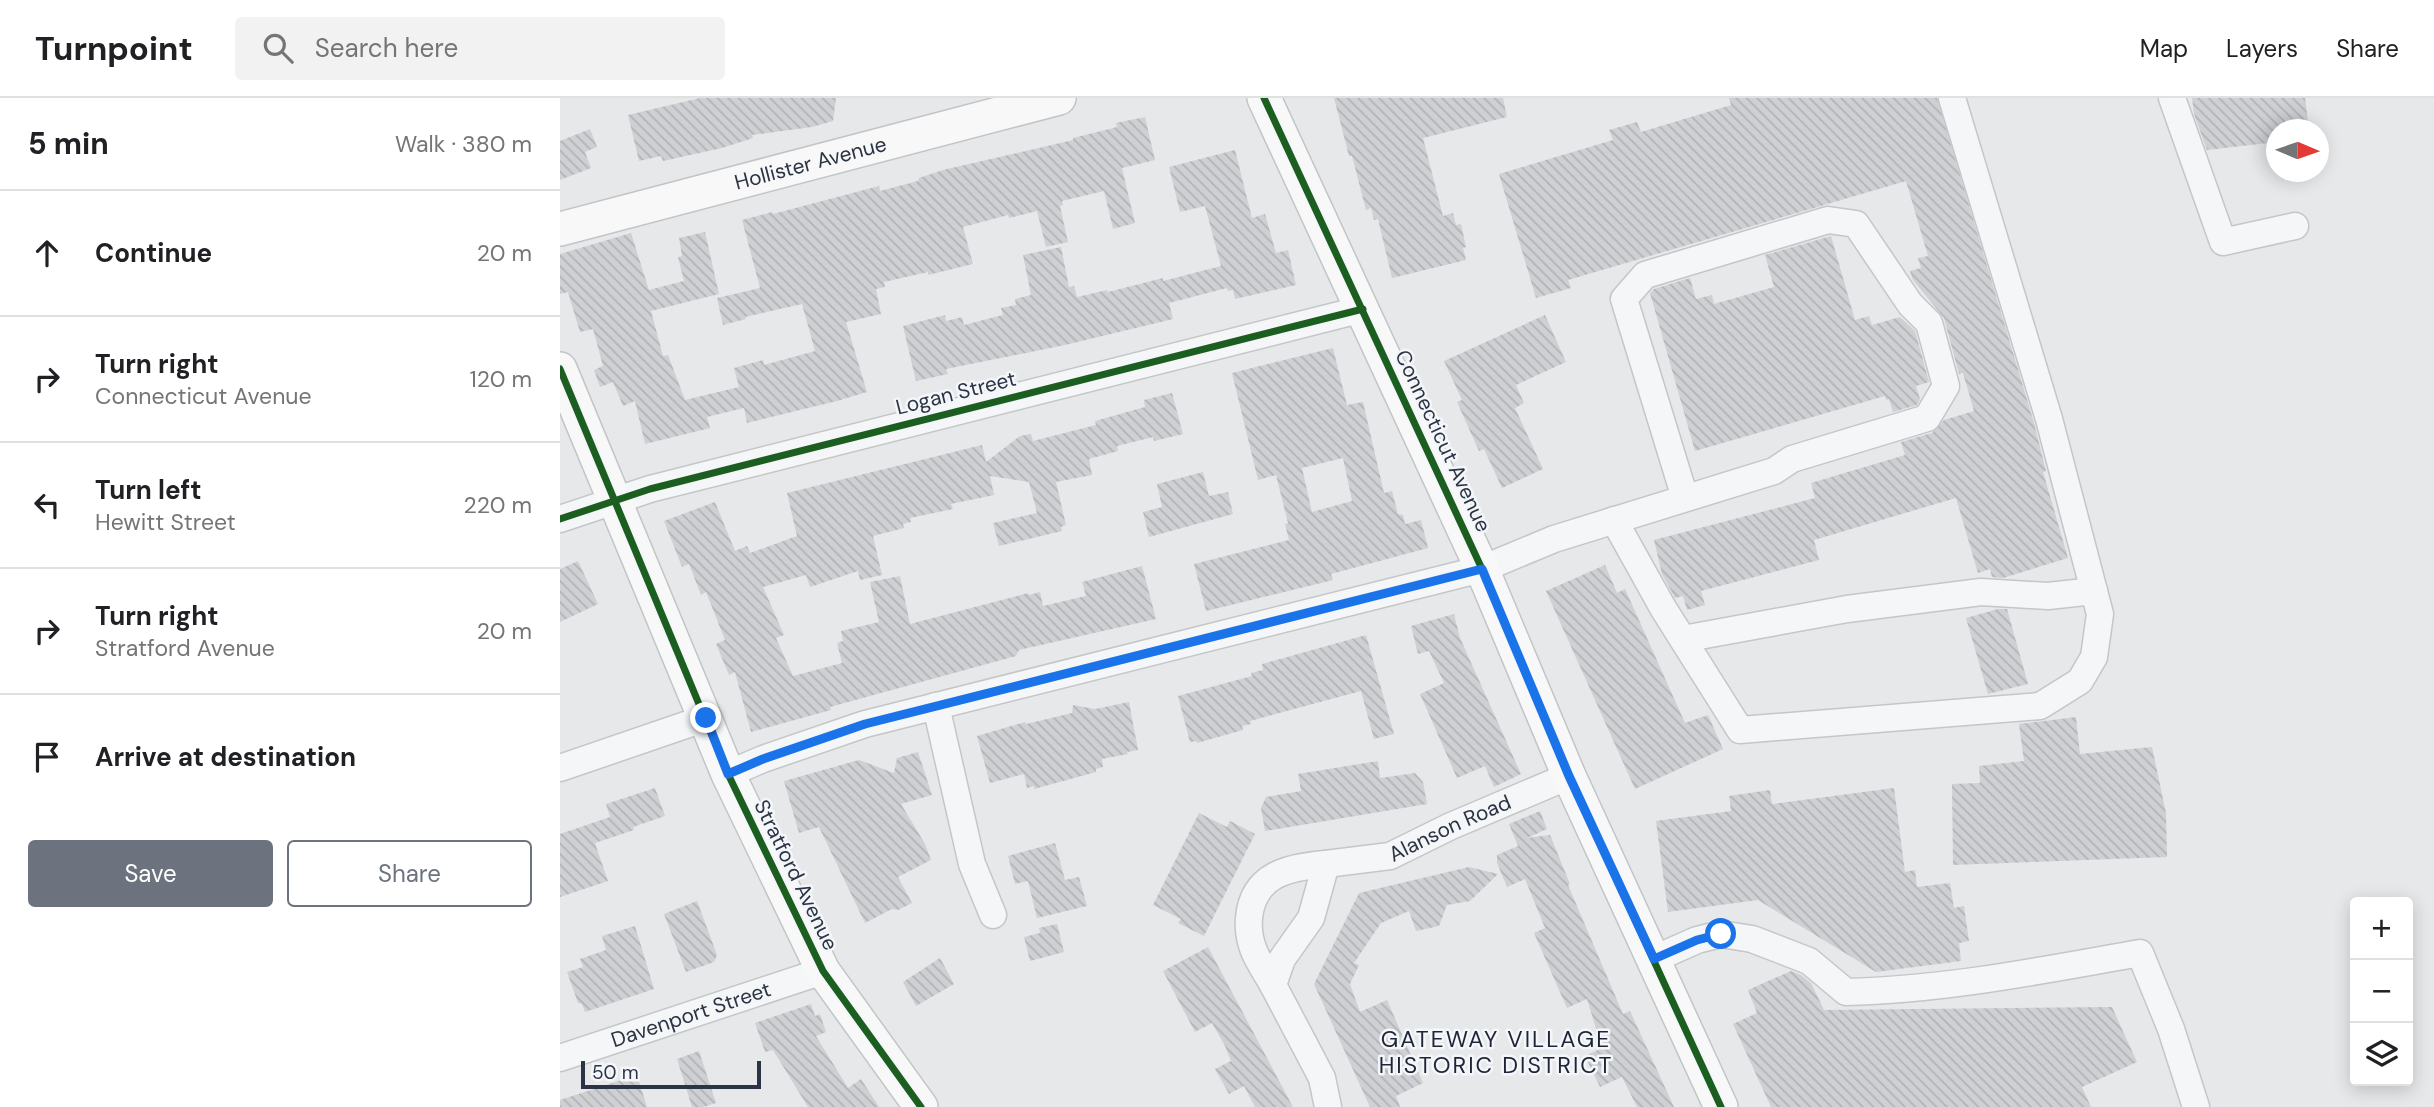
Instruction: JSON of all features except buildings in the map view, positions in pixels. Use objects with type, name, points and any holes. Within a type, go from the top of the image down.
[{"type":"main road","name":"Hollister Avenue","points":[[560,229],[1059,98]]},
{"type":"main road","name":"Connecticut Avenue","points":[[1264,98],[1482,569],[1569,776],[1721,1107]]},
{"type":"main road","name":"Stratford Avenue","points":[[560,369],[728,774],[824,971],[921,1107]]},
{"type":"street","points":[[1614,520],[1740,730],[2040,706],[2080,681],[2094,657],[2100,614],[2049,419],[1952,98]]},
{"type":"street","points":[[2172,98],[2223,242],[2295,226]]},
{"type":"street","points":[[728,774],[865,724],[1482,569],[1554,539],[1773,471],[1792,458],[1927,418],[1947,386],[1928,323],[1910,304],[1856,224],[1828,220],[1645,275],[1624,299],[1685,498]]},
{"type":"street","name":"Logan Street","points":[[560,519],[650,489],[1363,309]]},
{"type":"street","points":[[1683,639],[1847,609],[1981,592],[2048,596],[2094,591]]},
{"type":"street","points":[[936,706],[972,864],[993,915]]},
{"type":"street","points":[[560,768],[706,718]]},
{"type":"street","name":"Alanson Road","points":[[1328,1107],[1322,1078],[1253,949],[1248,927],[1251,902],[1260,887],[1279,873],[1297,867],[1390,856],[1451,826],[1569,776]]},
{"type":"street","points":[[1273,985],[1282,959],[1311,918],[1326,864]]},
{"type":"street","points":[[1654,959],[1697,940],[1721,934],[1752,939],[1809,961],[1846,992],[1883,991],[1994,978],[2140,953],[2171,1029],[2196,1107]]},
{"type":"street","name":"Davenport Street","points":[[560,1058],[824,971]]},
{"type":"cycle path","points":[[1264,98],[1482,569],[1569,776],[1721,1107]]},
{"type":"cycle path","points":[[560,519],[650,489],[1363,309]]},
{"type":"cycle path","points":[[560,369],[728,774],[823,971],[921,1107]]},
{"type":"district","name":"GATEWAY VILLAGE HISTORIC DISTRICT","points":[[1496,1052]]},
{"type":"route","points":[[706,718],[728,774],[865,724],[1482,569],[1569,776],[1654,959],[1697,940],[1721,934]]}]
